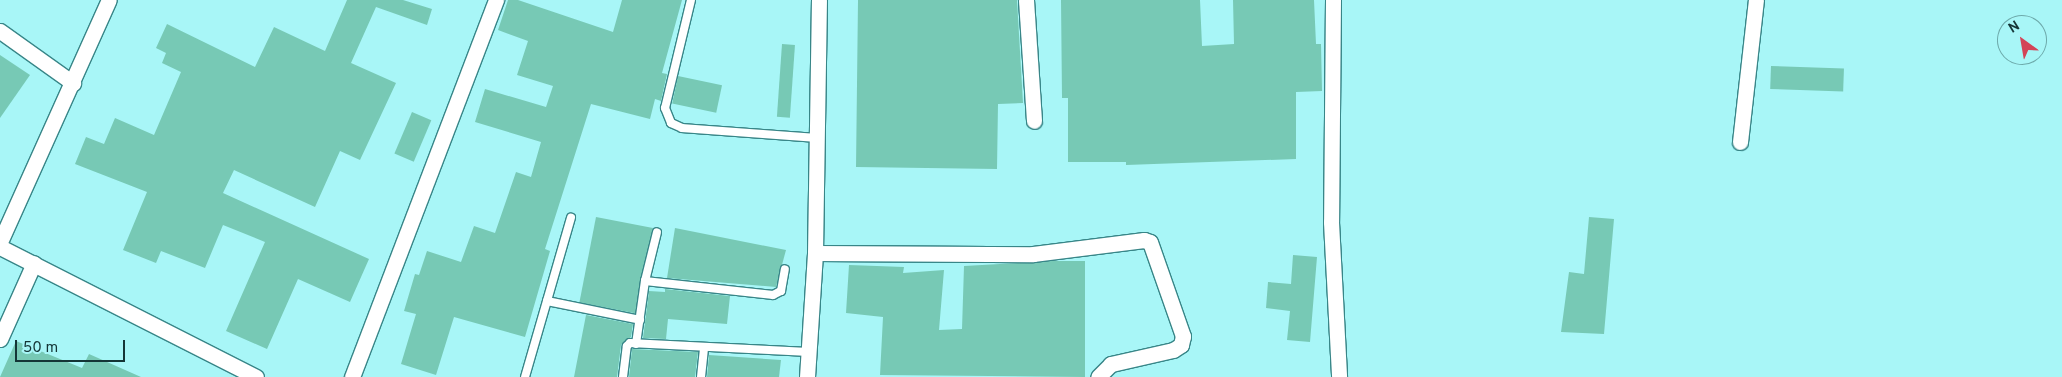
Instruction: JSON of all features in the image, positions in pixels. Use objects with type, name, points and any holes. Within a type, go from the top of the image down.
[{"type":"street","points":[[0,242],[109,0]]},
{"type":"street","points":[[352,377],[496,0]]},
{"type":"street","points":[[808,377],[815,253],[819,0]]},
{"type":"street","points":[[1026,0],[1034,121]]},
{"type":"street","points":[[1333,0],[1331,222],[1339,377]]},
{"type":"street","points":[[1740,142],[1756,0]]},
{"type":"street","points":[[0,31],[73,83]]},
{"type":"street","points":[[815,253],[1033,254],[1144,240],[1150,242],[1183,336],[1181,345],[1173,350],[1111,364],[1098,377]]},
{"type":"street","points":[[0,247],[256,377]]},
{"type":"street","points":[[0,339],[34,263]]},
{"type":"lane","points":[[691,0],[665,108],[671,123],[682,128],[817,138]]},
{"type":"lane","points":[[525,377],[571,218]]},
{"type":"lane","points":[[636,344],[645,281],[657,232]]},
{"type":"lane","points":[[645,281],[773,295],[781,291],[785,268]]},
{"type":"lane","points":[[547,301],[640,320]]},
{"type":"lane","points":[[623,377],[627,346],[636,344],[808,352]]},
{"type":"lane","points":[[701,377],[704,347]]},
{"type":"building","points":[[347,0],[403,0],[432,9],[427,25],[376,7],[351,63],[396,83],[360,160],[340,151],[315,207],[234,170],[223,193],[369,259],[350,302],[298,279],[267,349],[226,331],[265,242],[223,225],[205,268],[161,251],[156,263],[123,250],[147,192],[75,164],[86,137],[104,144],[115,118],[154,135],[181,72],[162,63],[166,53],[156,48],[167,24],[255,67],[274,27],[325,51]]},
{"type":"building","points":[[508,0],[518,0],[613,32],[622,0],[682,0],[662,73],[667,74],[661,101],[655,99],[650,119],[591,104],[545,249],[550,251],[525,337],[454,317],[436,375],[401,364],[416,314],[404,311],[415,274],[419,275],[427,251],[461,262],[474,226],[495,233],[516,172],[531,177],[541,142],[475,122],[485,89],[546,107],[553,86],[517,75],[528,41],[498,30]]},
{"type":"building","points":[[858,0],[1017,0],[1023,103],[998,104],[997,169],[856,167]]},
{"type":"building","points":[[1061,0],[1200,0],[1202,46],[1234,44],[1233,0],[1314,0],[1316,44],[1321,44],[1322,91],[1296,92],[1296,159],[1126,165],[1126,162],[1068,162],[1068,98],[1062,98]]},
{"type":"building","points":[[782,44],[795,45],[790,118],[777,117]]},
{"type":"building","points":[[0,55],[30,75],[0,118]]},
{"type":"building","points":[[1771,66],[1844,69],[1843,92],[1770,89]]},
{"type":"building","points":[[678,76],[722,85],[716,113],[672,103]]},
{"type":"building","points":[[412,112],[431,120],[414,162],[394,153]]},
{"type":"building","points":[[596,217],[653,228],[636,313],[579,302]]},
{"type":"building","points":[[1589,217],[1614,219],[1604,334],[1561,332],[1569,272],[1584,274]]},
{"type":"building","points":[[675,228],[786,250],[776,287],[667,278]]},
{"type":"building","points":[[1293,255],[1317,257],[1310,342],[1287,340],[1290,311],[1266,308],[1268,282],[1291,284]]},
{"type":"building","points":[[1085,261],[1085,377],[880,375],[883,317],[846,313],[849,265],[904,267],[903,273],[944,270],[939,330],[962,329],[964,266]]},
{"type":"building","points":[[665,289],[730,296],[727,324],[668,319],[666,339],[643,338],[649,291],[665,292]]},
{"type":"building","points":[[586,315],[633,324],[631,337],[621,345],[617,377],[574,377]]},
{"type":"building","points":[[16,341],[82,368],[89,354],[141,377],[0,377]]},
{"type":"building","points":[[632,349],[698,352],[695,377],[629,377]]},
{"type":"building","points":[[709,355],[781,360],[779,377],[707,377]]}]
